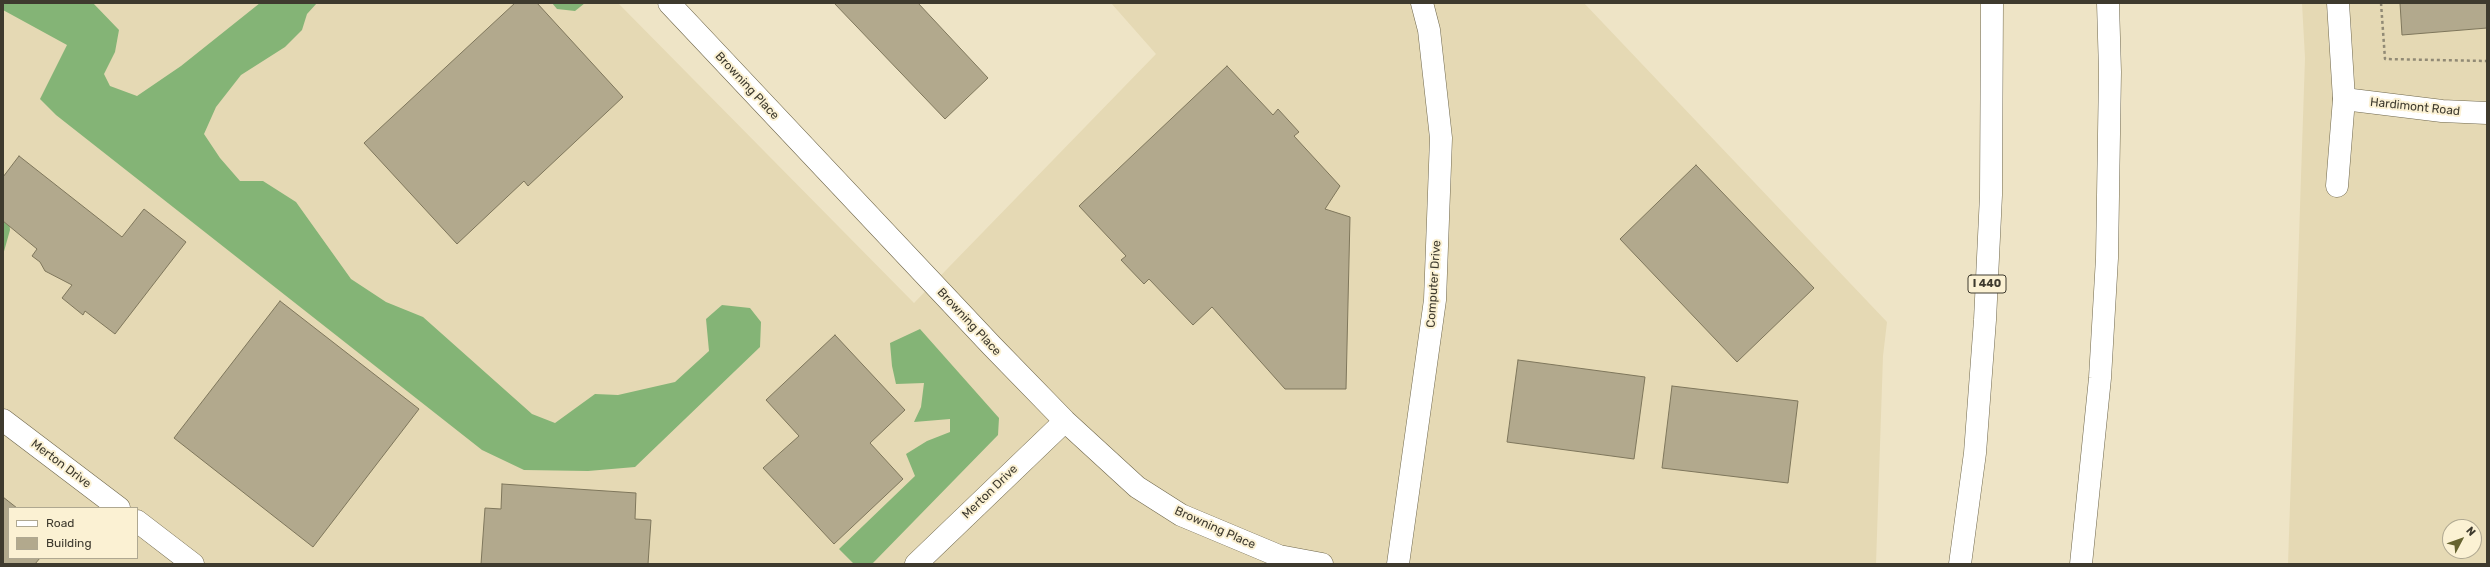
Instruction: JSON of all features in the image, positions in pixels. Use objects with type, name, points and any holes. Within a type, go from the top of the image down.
[{"type":"main road","name":"Browning Place","points":[[669,3],[992,346],[1065,421],[1137,487],[1181,515],[1279,556],[1322,564]]},
{"type":"main road","name":"Computer Drive","points":[[1398,564],[1435,300],[1441,138],[1429,30],[1422,3]]},
{"type":"main road","name":"I 440","points":[[1960,564],[1975,453],[1985,320],[1991,195],[1992,3]]},
{"type":"main road","points":[[2081,564],[2100,378],[2107,258],[2110,72],[2108,3]]},
{"type":"main road","points":[[2337,186],[2344,99],[2338,3]]},
{"type":"main road","name":"Hardimont Road","points":[[2344,99],[2442,111],[2487,113]]},
{"type":"main road","name":"Merton Drive","points":[[3,420],[118,507]]},
{"type":"main road","name":"Merton Drive","points":[[916,564],[1065,421]]},
{"type":"main road","points":[[138,522],[193,564]]},
{"type":"path","points":[[2381,3],[2385,59],[2487,61]]},
{"type":"shaded area","points":[[3,3],[618,3],[914,303],[1156,54],[1111,3],[1584,3],[1887,322],[1883,356],[1876,564],[3,564]]},
{"type":"shaded area","points":[[2302,3],[2487,3],[2487,564],[2288,564],[2305,58]]},
{"type":"green space","points":[[3,3],[93,3],[119,30],[115,52],[104,74],[110,86],[137,96],[181,66],[260,3],[317,3],[307,14],[302,30],[285,47],[241,75],[216,107],[204,134],[220,158],[240,181],[263,181],[296,202],[351,279],[386,302],[423,317],[532,414],[555,423],[595,394],[618,395],[675,382],[709,351],[706,319],[722,305],[750,308],[761,322],[760,347],[635,467],[588,471],[524,470],[482,450],[56,115],[40,99],[67,45],[3,10]]},
{"type":"green space","points":[[552,3],[585,3],[575,11],[557,9]]},
{"type":"green space","points":[[3,192],[7,193],[10,230],[3,255]]},
{"type":"green space","points":[[920,329],[999,418],[998,435],[872,564],[854,564],[839,549],[915,476],[906,454],[927,441],[950,432],[950,419],[914,422],[921,407],[924,383],[896,384],[892,366],[890,343]]},
{"type":"building","points":[[515,3],[537,3],[623,97],[528,186],[524,181],[457,244],[364,143]]},
{"type":"building","points":[[834,3],[918,3],[988,78],[945,119]]},
{"type":"building","points":[[2400,3],[2487,3],[2487,28],[2402,35]]},
{"type":"building","points":[[1227,66],[1273,115],[1278,109],[1299,132],[1294,136],[1340,186],[1325,209],[1350,217],[1346,389],[1285,389],[1212,307],[1193,325],[1149,279],[1144,284],[1121,260],[1126,256],[1079,206]]},
{"type":"building","points":[[19,156],[122,237],[144,209],[186,242],[115,334],[85,311],[83,315],[62,298],[72,285],[45,271],[40,262],[32,256],[37,249],[3,221],[3,177]]},
{"type":"building","points":[[1696,165],[1814,288],[1737,362],[1620,239]]},
{"type":"building","points":[[280,301],[419,409],[313,547],[174,438]]},
{"type":"building","points":[[835,335],[905,410],[870,443],[903,479],[834,544],[763,468],[799,436],[766,400]]},
{"type":"building","points":[[1518,360],[1645,377],[1634,459],[1507,442]]},
{"type":"building","points":[[1672,386],[1798,401],[1788,483],[1662,468]]},
{"type":"building","points":[[502,484],[636,493],[635,519],[651,520],[648,564],[481,564],[485,508],[501,509]]},
{"type":"building","points":[[3,497],[16,507],[8,507],[8,559],[39,559],[35,564],[3,564]]}]
